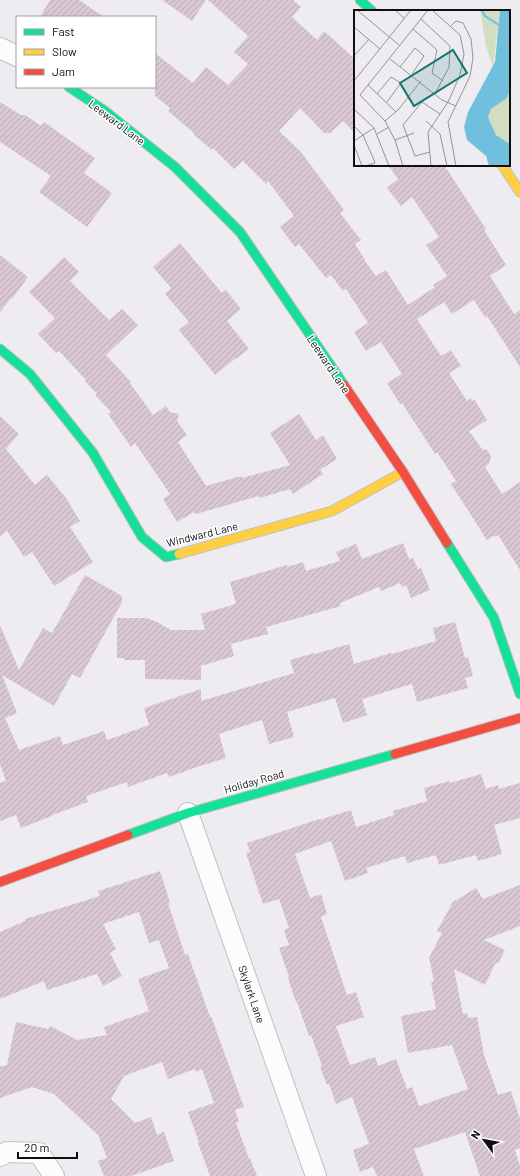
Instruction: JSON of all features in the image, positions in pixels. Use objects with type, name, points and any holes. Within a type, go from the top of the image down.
[{"type":"street","points":[[360,0],[371,10]]},
{"type":"street","points":[[0,48],[16,56]]},
{"type":"street","name":"Leeward Lane","points":[[70,88],[105,111],[175,167],[240,232],[403,472],[494,618],[520,694]]},
{"type":"street","points":[[503,166],[520,192]]},
{"type":"street","name":"Windward Lane","points":[[0,349],[35,380],[92,453],[142,537],[166,557],[332,511],[403,472]]},
{"type":"street","name":"Holiday Road","points":[[0,882],[188,813],[520,718]]},
{"type":"street","name":"Skylark Lane","points":[[188,813],[316,1176]]},
{"type":"street","points":[[0,1156],[7,1152],[39,1153],[54,1176]]},
{"type":"building","points":[[50,0],[79,0],[103,16],[41,16]]},
{"type":"building","points":[[162,0],[206,0],[192,21]]},
{"type":"building","points":[[208,0],[293,0],[301,7],[292,17],[317,40],[324,31],[354,58],[354,132],[343,121],[330,133],[324,133],[300,108],[279,131],[301,152],[344,210],[340,213],[361,240],[355,244],[376,276],[386,270],[408,305],[435,287],[433,285],[447,276],[426,245],[439,237],[412,197],[401,206],[387,188],[398,179],[389,166],[445,166],[486,229],[484,230],[506,265],[490,276],[514,314],[520,310],[520,367],[487,316],[485,317],[474,300],[452,314],[444,302],[417,319],[441,356],[451,350],[461,366],[449,373],[467,401],[471,398],[472,401],[474,399],[487,420],[469,431],[482,449],[487,450],[491,456],[489,464],[485,467],[502,494],[520,482],[520,570],[498,535],[487,540],[451,484],[456,481],[437,452],[435,454],[402,403],[400,404],[387,383],[402,374],[381,342],[366,351],[354,332],[368,323],[346,289],[343,291],[331,275],[326,278],[299,244],[295,247],[280,227],[294,216],[268,181],[266,184],[243,161],[234,169],[213,148],[212,150],[168,111],[170,108],[155,96],[156,54],[193,83],[206,67],[228,85],[248,64],[234,52],[248,36]]},
{"type":"building","points":[[0,102],[21,115],[25,115],[41,126],[44,122],[95,158],[84,173],[112,193],[87,227],[39,192],[51,176],[0,142]]},
{"type":"building","points":[[180,243],[222,293],[226,290],[241,309],[227,321],[249,349],[215,375],[179,330],[189,322],[165,294],[171,288],[153,267]]},
{"type":"building","points":[[0,255],[28,277],[12,299],[11,298],[0,312]]},
{"type":"building","points":[[64,257],[79,272],[70,281],[109,320],[122,309],[138,325],[106,355],[131,382],[130,383],[153,415],[166,406],[170,412],[179,414],[177,421],[187,435],[178,442],[206,486],[241,476],[242,478],[290,465],[270,433],[299,414],[316,440],[323,435],[337,459],[320,470],[323,474],[293,494],[290,489],[260,498],[259,496],[196,514],[194,512],[177,522],[163,499],[170,494],[135,443],[131,447],[108,414],[111,412],[95,395],[97,394],[85,381],[86,380],[59,351],[56,353],[38,334],[55,318],[29,292]]},
{"type":"building","points":[[0,416],[19,434],[6,449],[35,485],[47,475],[66,498],[80,521],[70,527],[93,562],[54,586],[32,552],[24,557],[7,531],[0,537]]},
{"type":"building","points":[[403,543],[409,559],[413,558],[418,569],[421,568],[430,590],[411,598],[406,585],[402,587],[400,583],[381,591],[379,587],[340,603],[341,606],[266,627],[268,634],[231,644],[234,656],[201,666],[201,680],[145,679],[145,660],[124,660],[124,658],[117,658],[117,618],[146,618],[171,630],[205,630],[201,614],[236,604],[230,582],[287,565],[287,567],[303,562],[306,571],[340,561],[336,552],[356,544],[362,559]]},
{"type":"building","points":[[85,575],[122,596],[122,602],[80,678],[72,674],[54,706],[2,675],[17,713],[5,718],[19,750],[60,736],[63,745],[104,731],[107,740],[149,725],[144,708],[201,689],[201,701],[294,673],[290,660],[349,644],[354,664],[391,653],[392,654],[436,641],[433,628],[455,622],[465,658],[468,657],[473,676],[465,678],[468,688],[417,702],[412,684],[362,699],[367,715],[343,723],[335,698],[287,712],[294,737],[269,744],[262,720],[219,734],[226,758],[169,777],[167,773],[128,787],[127,782],[86,796],[88,802],[21,828],[16,815],[0,821],[0,783],[6,781],[0,764],[0,625],[19,670],[43,628],[52,633]]},
{"type":"building","points":[[481,774],[486,789],[498,785],[499,789],[520,783],[520,818],[494,825],[502,854],[478,861],[476,855],[439,865],[436,855],[407,863],[405,856],[366,868],[368,873],[345,881],[331,841],[295,854],[310,898],[321,894],[327,914],[321,917],[347,995],[356,992],[364,1017],[336,1026],[350,1065],[375,1057],[378,1066],[396,1059],[407,1089],[412,1087],[419,1106],[468,1089],[452,1045],[408,1053],[401,1016],[436,1009],[431,982],[434,981],[429,958],[442,933],[437,931],[453,902],[476,888],[483,899],[520,885],[520,926],[484,940],[505,950],[498,964],[496,962],[485,985],[454,969],[463,1014],[467,1013],[468,1018],[477,1017],[484,1055],[498,1095],[511,1091],[520,1119],[520,1148],[515,1150],[520,1166],[520,1176],[480,1176],[465,1132],[414,1149],[424,1176],[377,1176],[373,1167],[360,1172],[353,1150],[369,1144],[352,1097],[336,1104],[329,1084],[327,1085],[311,1035],[309,1036],[296,1002],[279,948],[289,945],[284,930],[289,928],[279,899],[263,904],[246,853],[250,852],[247,843],[351,810],[356,827],[394,815],[393,811],[427,801],[424,788],[450,781],[450,783]]},
{"type":"building","points":[[160,871],[170,903],[168,903],[185,955],[188,954],[244,1107],[235,1110],[239,1122],[236,1123],[257,1176],[210,1176],[188,1112],[214,1103],[202,1069],[196,1072],[195,1069],[168,1079],[162,1062],[124,1076],[111,1099],[135,1123],[151,1117],[157,1135],[164,1132],[174,1161],[131,1176],[104,1176],[98,1161],[107,1158],[98,1135],[54,1094],[32,1087],[0,1098],[0,1067],[7,1065],[16,1022],[48,1029],[50,1026],[77,1040],[107,1035],[104,1027],[149,1011],[138,979],[169,968],[159,940],[149,943],[139,912],[103,924],[116,949],[110,953],[122,976],[103,986],[97,974],[47,990],[44,981],[0,999],[0,932],[25,921],[25,919],[100,896],[98,891]]},
{"type":"traffic: fast","points":[[360,0],[371,10]]},
{"type":"traffic: fast","points":[[70,88],[105,111],[175,167],[240,232],[344,385]]},
{"type":"traffic: fast","points":[[0,349],[30,374],[93,453],[142,537],[166,557],[179,554]]},
{"type":"traffic: fast","points":[[447,543],[494,618],[520,694]]},
{"type":"traffic: fast","points":[[128,835],[188,813],[395,754]]},
{"type":"traffic: slow","points":[[503,166],[520,192]]},
{"type":"traffic: slow","points":[[179,554],[332,511],[403,472]]},
{"type":"traffic: jam","points":[[344,385],[403,472],[447,543]]},
{"type":"traffic: jam","points":[[395,754],[520,718]]},
{"type":"traffic: jam","points":[[0,882],[128,835]]}]
